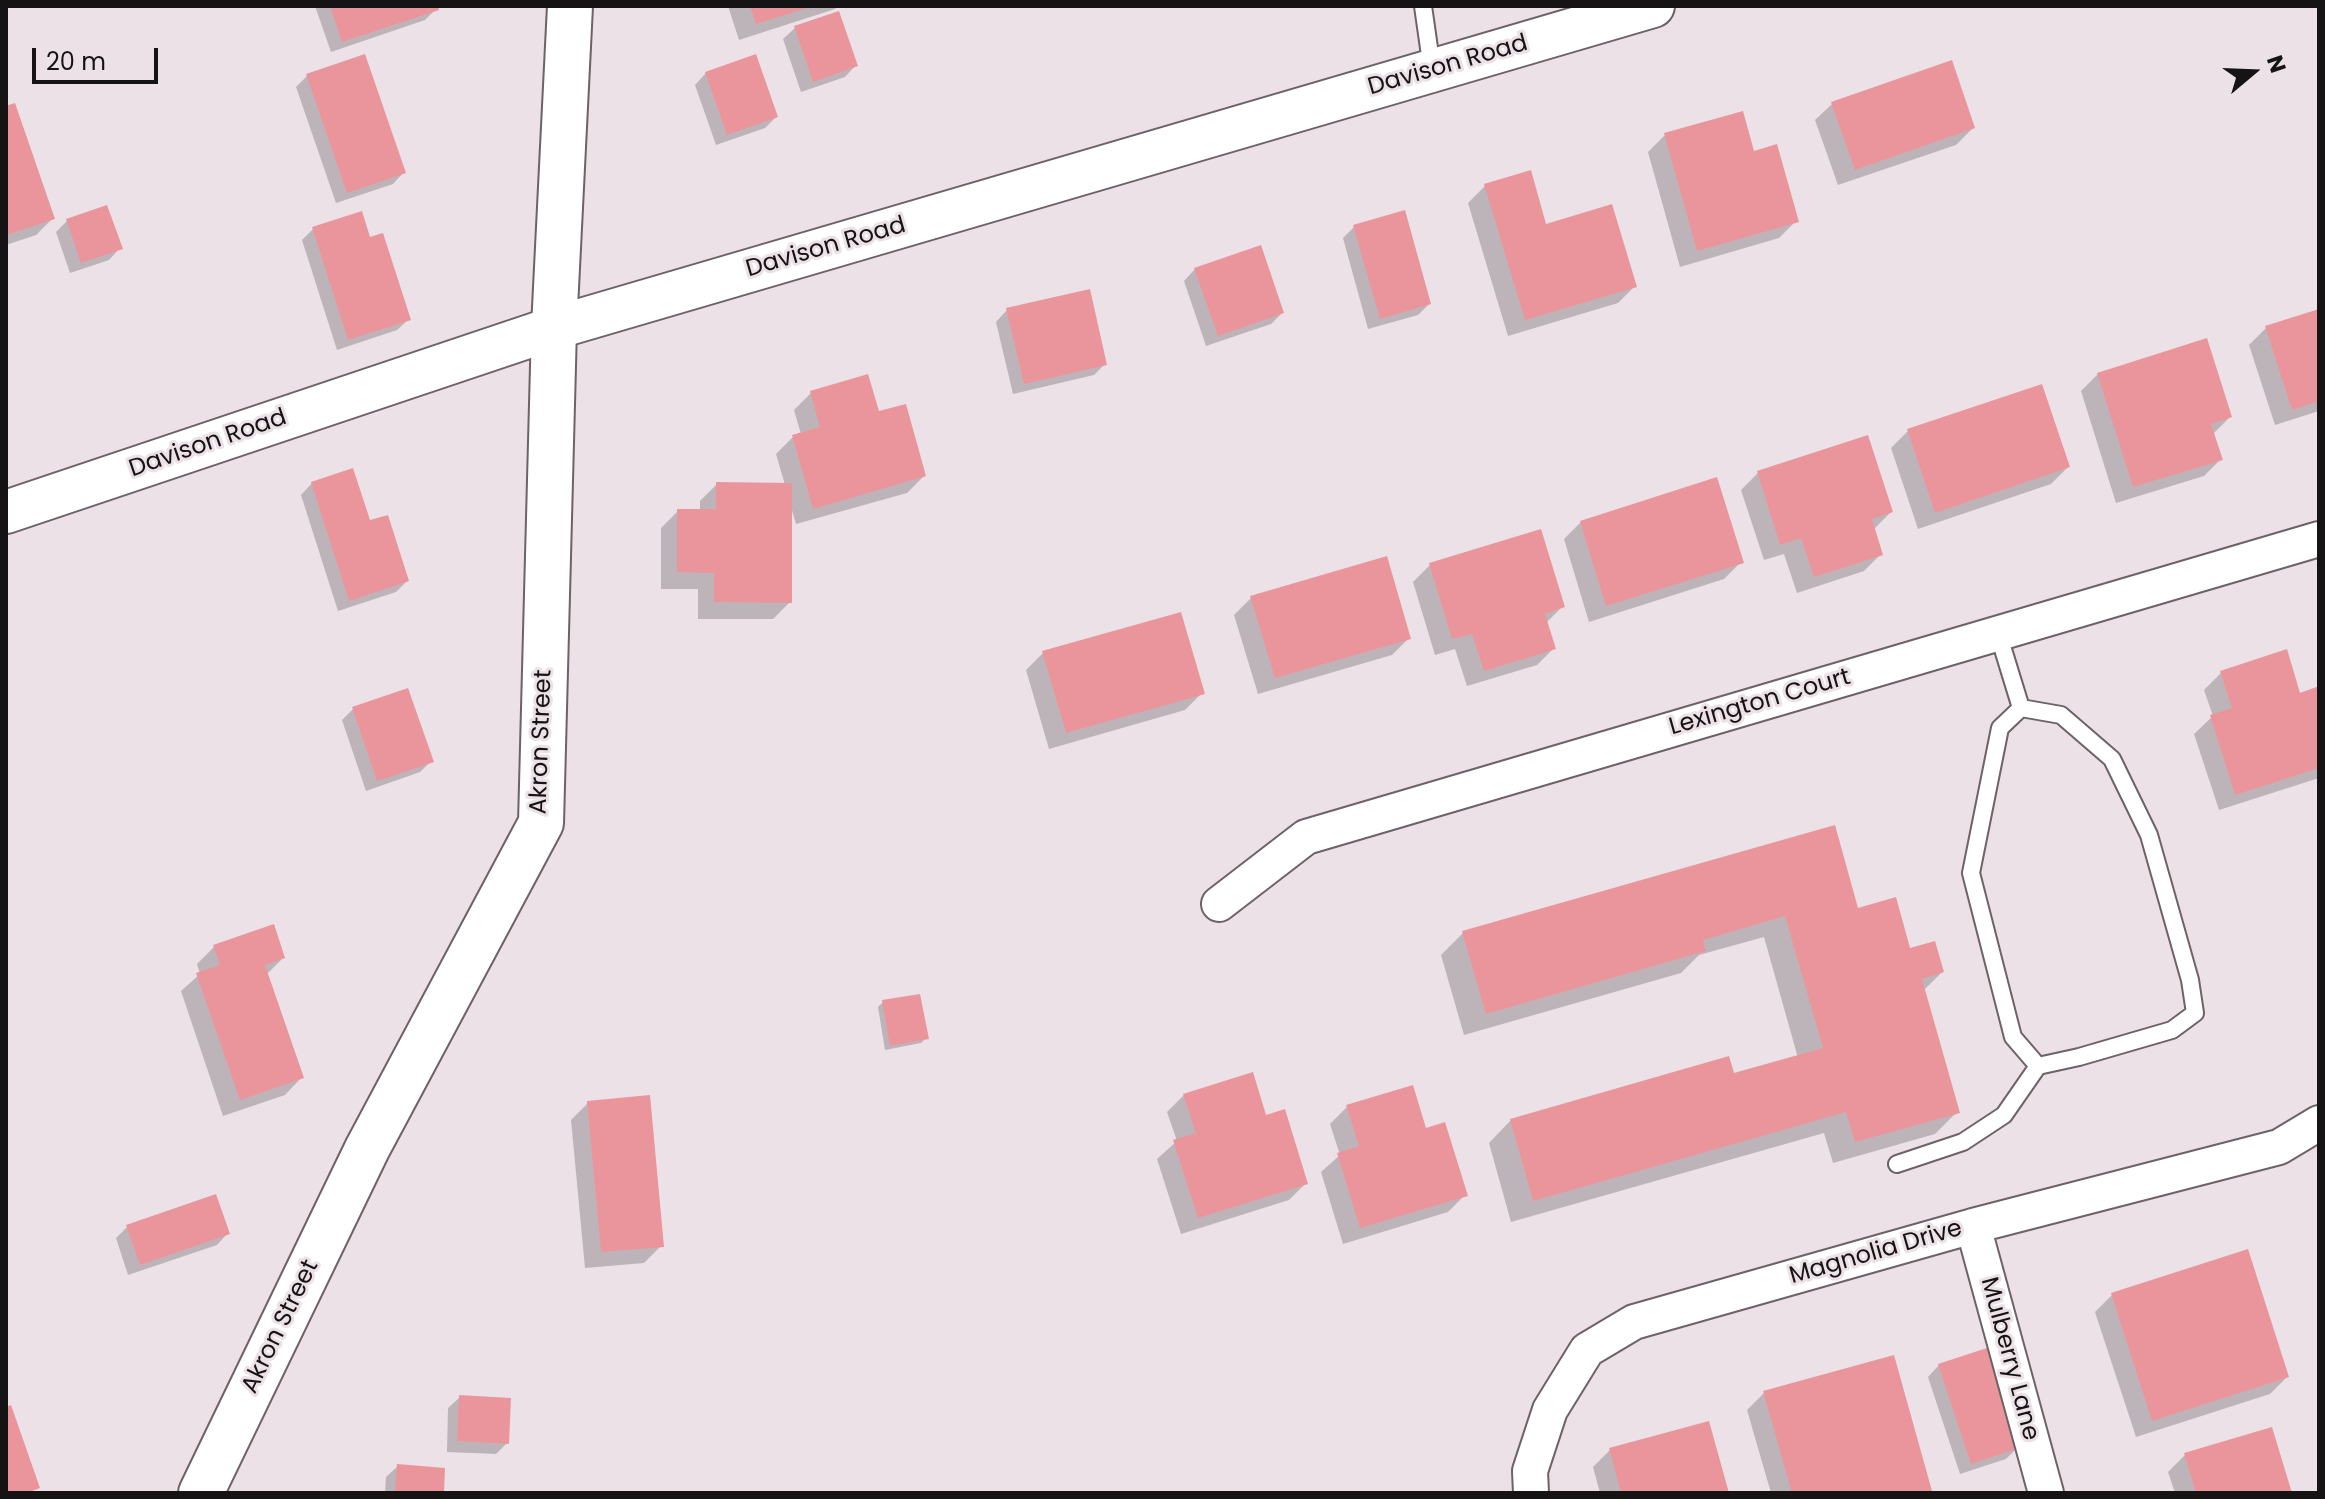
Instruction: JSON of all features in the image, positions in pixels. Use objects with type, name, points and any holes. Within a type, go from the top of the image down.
[{"type":"main road","name":"Akron Street","points":[[201,1493],[367,1149],[541,823],[554,328],[570,6]]},
{"type":"street","name":"Davison Road","points":[[6,512],[554,328],[1653,6]]},
{"type":"street","name":"Lexington Court","points":[[1219,904],[1306,837],[2319,539]]},
{"type":"street","name":"Magnolia Drive","points":[[1531,1493],[1530,1471],[1550,1410],[1587,1350],[1634,1322],[1973,1226],[2279,1147],[2319,1123]]},
{"type":"street","name":"Mulberry Lane","points":[[1973,1226],[2046,1493]]},
{"type":"lane","points":[[1423,6],[1432,71]]},
{"type":"lane","points":[[1998,633],[2021,708]]},
{"type":"lane","points":[[1897,1164],[1963,1142],[2004,1115],[2038,1066],[2172,1030],[2195,1013],[2190,980],[2149,835],[2112,759],[2061,715],[2021,708]]},
{"type":"lane","points":[[2021,708],[2000,728],[1971,873],[2013,1037],[2038,1066]]},
{"type":"building","points":[[330,6],[438,6],[439,10],[342,42]]},
{"type":"building","points":[[750,6],[810,6],[810,7],[756,24]]},
{"type":"building","points":[[839,11],[858,66],[813,82],[794,26]]},
{"type":"building","points":[[365,54],[406,173],[347,193],[306,74]]},
{"type":"building","points":[[756,54],[778,117],[727,135],[705,72]]},
{"type":"building","points":[[1952,60],[1975,128],[1855,170],[1831,102]]},
{"type":"building","points":[[15,103],[55,219],[6,235],[6,106]]},
{"type":"building","points":[[1743,111],[1754,151],[1777,144],[1799,222],[1697,251],[1664,133]]},
{"type":"building","points":[[1531,170],[1546,224],[1612,204],[1637,287],[1525,320],[1484,184]]},
{"type":"building","points":[[107,205],[123,249],[81,263],[66,219]]},
{"type":"building","points":[[1405,210],[1431,304],[1380,319],[1353,225]]},
{"type":"building","points":[[362,211],[370,237],[383,233],[411,320],[348,340],[312,227]]},
{"type":"building","points":[[1261,245],[1284,313],[1218,336],[1194,268]]},
{"type":"building","points":[[1090,289],[1107,365],[1024,384],[1006,308]]},
{"type":"building","points":[[2319,309],[2319,401],[2292,410],[2265,326]]},
{"type":"building","points":[[2207,338],[2232,417],[2211,424],[2223,460],[2133,487],[2097,373]]},
{"type":"building","points":[[868,374],[879,411],[906,404],[926,476],[813,509],[792,435],[820,427],[810,391]]},
{"type":"building","points":[[2042,384],[2070,467],[1935,513],[1907,429]]},
{"type":"building","points":[[1868,435],[1893,512],[1872,519],[1883,555],[1814,577],[1801,538],[1780,545],[1757,471]]},
{"type":"building","points":[[353,468],[370,520],[388,515],[409,581],[349,601],[311,482]]},
{"type":"building","points":[[1717,477],[1744,563],[1606,606],[1580,521]]},
{"type":"building","points":[[716,482],[792,483],[792,603],[714,602],[714,573],[677,572],[677,509],[716,509]]},
{"type":"building","points":[[1541,529],[1565,607],[1545,614],[1556,649],[1484,671],[1472,634],[1452,639],[1429,563]]},
{"type":"building","points":[[1387,556],[1411,639],[1275,678],[1250,596]]},
{"type":"building","points":[[1181,612],[1205,694],[1066,733],[1042,651]]},
{"type":"building","points":[[2287,649],[2300,693],[2319,686],[2319,768],[2235,795],[2210,715],[2232,708],[2220,671]]},
{"type":"building","points":[[408,688],[434,762],[377,781],[352,707]]},
{"type":"building","points":[[1835,825],[1858,908],[1896,897],[1910,948],[1935,941],[1944,972],[1922,979],[1960,1113],[1855,1142],[1846,1112],[1533,1201],[1510,1119],[1729,1056],[1734,1073],[1823,1048],[1785,916],[1703,940],[1706,951],[1486,1014],[1462,931]]},
{"type":"building","points":[[274,924],[285,958],[265,965],[304,1078],[240,1100],[196,973],[220,965],[213,945]]},
{"type":"building","points":[[920,994],[929,1039],[890,1046],[882,1000]]},
{"type":"building","points":[[1253,1072],[1266,1115],[1285,1109],[1308,1184],[1198,1218],[1173,1140],[1196,1133],[1183,1094]]},
{"type":"building","points":[[1413,1085],[1426,1128],[1445,1122],[1468,1196],[1360,1228],[1337,1153],[1359,1146],[1346,1105]]},
{"type":"building","points":[[650,1095],[664,1247],[601,1252],[587,1101]]},
{"type":"building","points":[[216,1194],[230,1234],[140,1265],[126,1225]]},
{"type":"building","points":[[2248,1249],[2289,1377],[2152,1421],[2111,1293]]},
{"type":"building","points":[[1987,1348],[2019,1448],[1971,1464],[1938,1364]]},
{"type":"building","points":[[1894,1355],[1932,1491],[1792,1493],[1763,1391]]},
{"type":"building","points":[[459,1395],[511,1398],[509,1444],[457,1441]]},
{"type":"building","points":[[11,1405],[40,1488],[27,1493],[6,1493],[6,1407]]},
{"type":"building","points":[[1709,1421],[1729,1493],[1621,1493],[1609,1448]]},
{"type":"building","points":[[2272,1427],[2292,1493],[2196,1493],[2184,1453]]},
{"type":"building","points":[[397,1464],[445,1468],[444,1493],[395,1493]]}]
